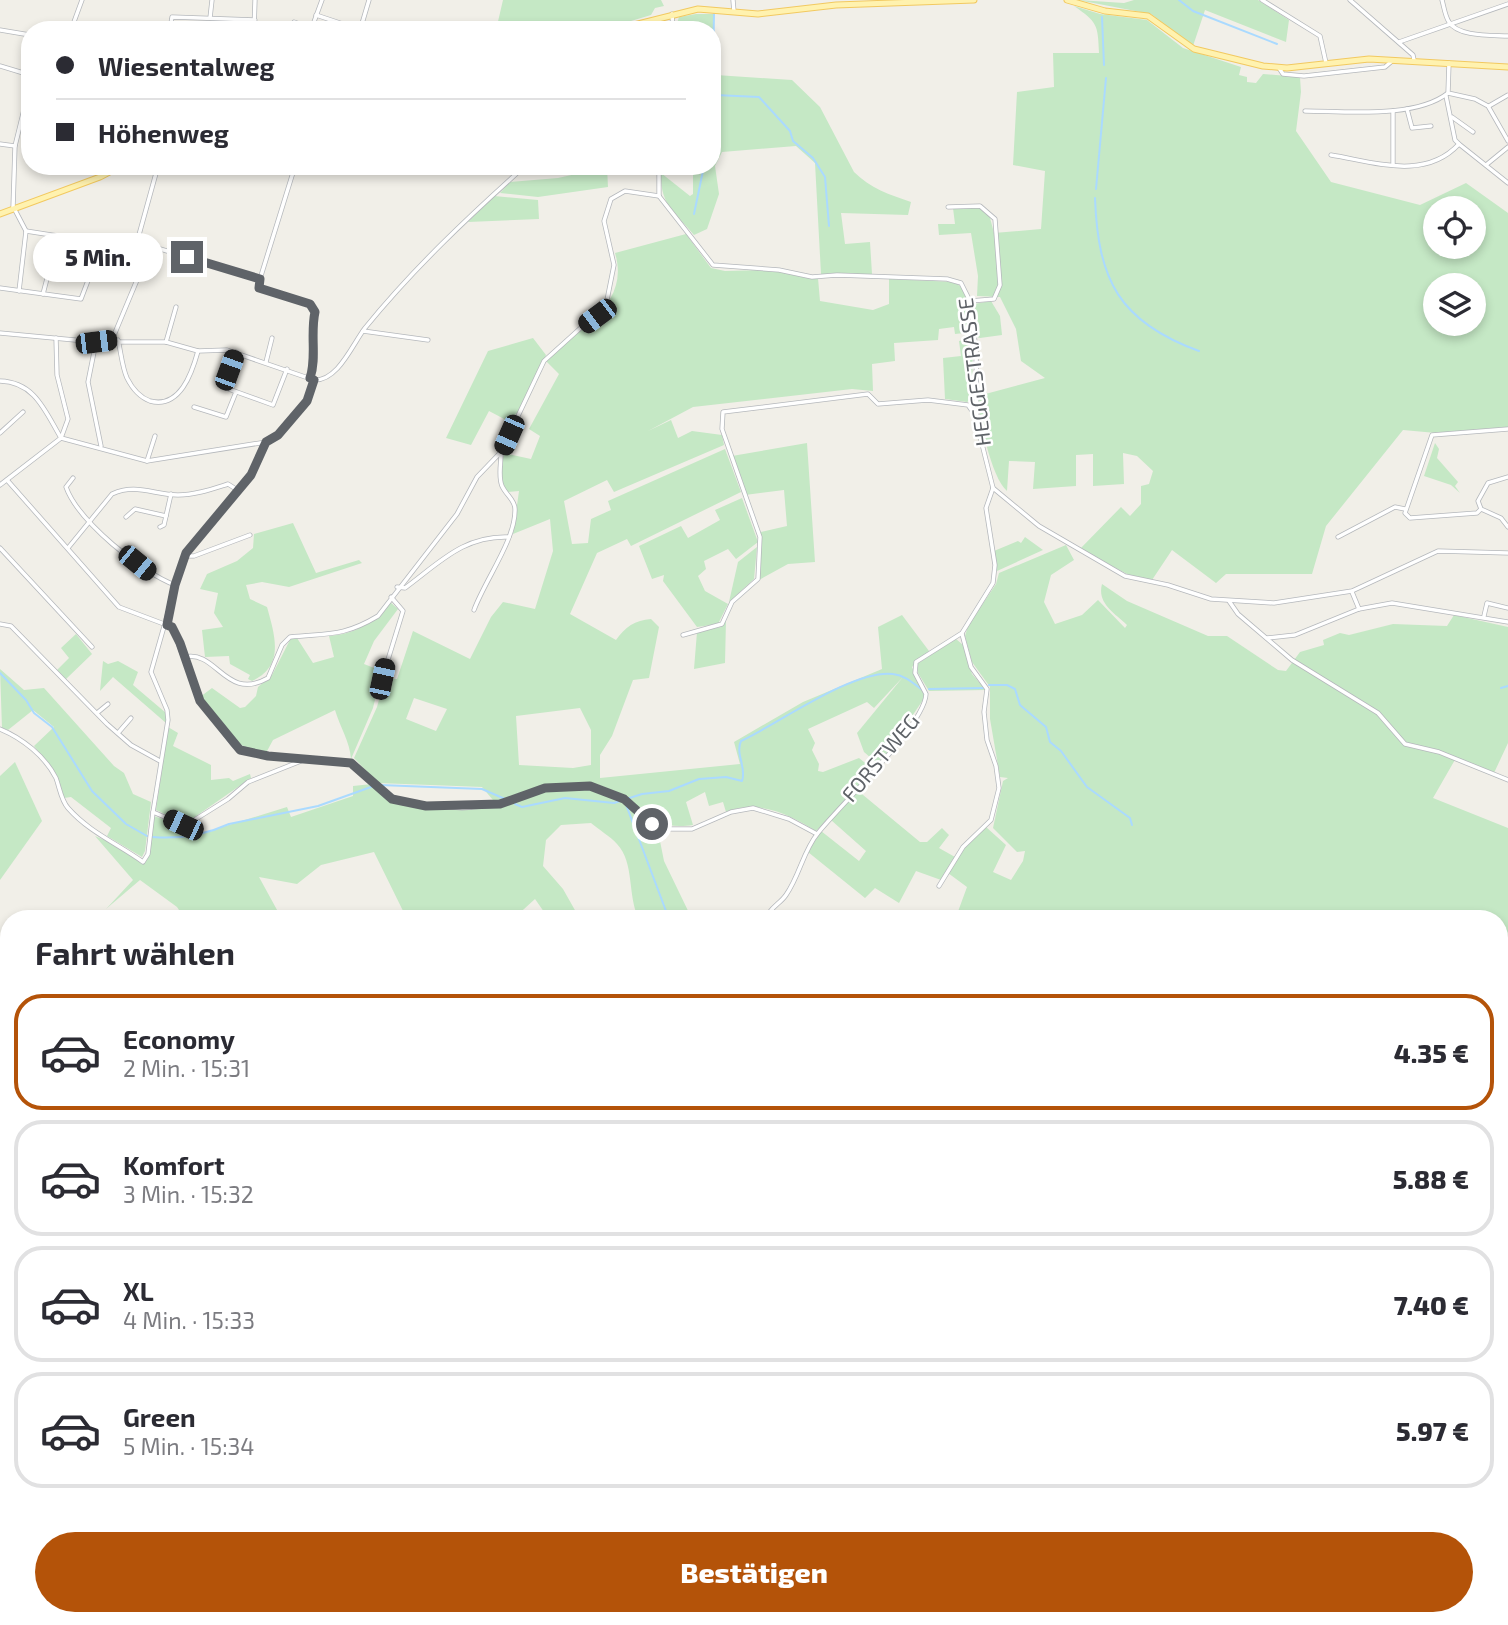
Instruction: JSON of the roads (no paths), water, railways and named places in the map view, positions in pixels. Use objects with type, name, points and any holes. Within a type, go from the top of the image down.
[{"type":"main road","points":[[645,21],[698,9],[767,13],[836,5],[974,0]]},
{"type":"main road","points":[[1067,0],[1105,11],[1148,16],[1194,49],[1279,68],[1394,59],[1508,67]]},
{"type":"main road","points":[[0,214],[99,175]]},
{"type":"street","points":[[74,21],[82,0]]},
{"type":"street","points":[[210,18],[212,0]]},
{"type":"street","points":[[171,21],[172,17],[255,20],[255,0]]},
{"type":"street","points":[[315,21],[322,0]]},
{"type":"street","points":[[362,21],[369,0]]},
{"type":"street","points":[[733,0],[734,12]]},
{"type":"street","points":[[1262,0],[1320,36],[1326,63]]},
{"type":"street","points":[[1350,0],[1413,55],[1414,60]]},
{"type":"street","points":[[1442,0],[1449,23],[1467,32],[1508,36]]},
{"type":"street","points":[[1399,42],[1508,4]]},
{"type":"street","points":[[672,13],[672,21]]},
{"type":"street","points":[[317,15],[338,21]]},
{"type":"street","points":[[0,30],[21,34]]},
{"type":"street","points":[[1279,68],[1283,74],[1304,76],[1385,67],[1394,59]]},
{"type":"street","points":[[1449,63],[1447,95],[1455,140],[1508,183]]},
{"type":"street","points":[[0,66],[21,72]]},
{"type":"street","points":[[1305,111],[1393,111],[1447,95],[1475,99],[1488,106],[1508,141]]},
{"type":"street","points":[[1488,106],[1508,95]]},
{"type":"street","points":[[1407,108],[1409,126],[1431,126]]},
{"type":"street","points":[[1393,111],[1393,165]]},
{"type":"street","points":[[19,291],[26,231],[14,210],[15,146],[21,116]]},
{"type":"street","points":[[1450,116],[1473,132]]},
{"type":"street","points":[[0,144],[15,146]]},
{"type":"street","points":[[1331,155],[1393,165],[1422,166],[1459,144]]},
{"type":"street","points":[[1486,165],[1508,147]]},
{"type":"street","points":[[155,175],[136,242],[260,279]]},
{"type":"street","points":[[0,381],[23,386],[33,392],[61,438],[147,461],[266,442],[278,435],[307,401],[314,358],[310,333],[315,312],[310,304],[259,288],[292,175]]},
{"type":"street","points":[[0,333],[96,342],[166,342],[198,351],[236,352],[312,379],[322,379],[335,370],[412,272],[515,175]]},
{"type":"street","points":[[185,657],[202,658],[227,680],[253,684],[261,682],[273,671],[282,645],[290,637],[320,637],[360,626],[378,615],[397,587],[457,514],[477,477],[501,453],[544,360],[597,316],[610,298],[614,265],[604,221],[611,199],[625,191],[659,196],[659,175]]},
{"type":"street","name":"HEGGESTRASSE","points":[[659,196],[695,241],[703,257],[718,267],[779,270],[812,277],[837,275],[952,279],[965,288],[970,301],[976,350],[977,416],[993,488]]},
{"type":"street","points":[[948,207],[980,206],[995,219],[1000,285],[993,299],[970,301]]},
{"type":"street","points":[[26,231],[58,236],[131,261]]},
{"type":"street","points":[[43,294],[58,236]]},
{"type":"street","points":[[0,288],[84,298],[100,249]]},
{"type":"street","points":[[112,340],[142,268]]},
{"type":"street","points":[[166,342],[176,307]]},
{"type":"street","points":[[363,331],[428,340]]},
{"type":"street","points":[[0,485],[61,438],[68,419],[57,375],[57,337]]},
{"type":"street","points":[[266,362],[272,338]]},
{"type":"street","points":[[118,340],[126,376],[135,392],[147,400],[159,402],[170,400],[181,391],[198,351]]},
{"type":"street","points":[[96,342],[88,382],[101,447]]},
{"type":"street","points":[[236,352],[223,387],[274,405],[288,369]]},
{"type":"street","points":[[194,407],[226,417],[236,392]]},
{"type":"street","points":[[683,635],[720,625],[732,602],[755,584],[759,573],[760,537],[727,446],[722,429],[723,412],[868,394],[878,404],[928,400],[968,405],[977,416]]},
{"type":"street","points":[[968,405],[975,399]]},
{"type":"street","points":[[0,433],[23,412]]},
{"type":"street","points":[[1481,509],[1477,513],[1410,518],[1405,509],[1432,435],[1508,429]]},
{"type":"street","points":[[147,461],[155,436]]},
{"type":"street","points":[[0,729],[20,738],[39,756],[55,777],[67,807],[89,828],[143,862],[148,854],[160,761],[166,737],[167,710],[151,672],[167,625],[175,585],[184,556],[251,475],[266,442]]},
{"type":"street","points":[[474,610],[509,537],[516,512],[515,503],[500,480],[501,453]]},
{"type":"street","points":[[1508,477],[1496,479],[1483,488],[1478,501],[1481,509],[1501,518],[1508,527]]},
{"type":"street","points":[[73,478],[67,484],[67,491],[92,522],[150,573],[175,585]]},
{"type":"street","points":[[7,480],[122,610],[167,625],[177,636],[200,701],[234,746],[260,755],[351,763],[392,799],[426,806],[500,804],[545,788],[575,786],[599,788],[625,800],[652,824],[669,831],[692,829],[731,813],[753,808],[789,819],[817,834]]},
{"type":"street","points":[[68,548],[113,494],[119,491],[145,488],[191,495],[228,484],[239,491]]},
{"type":"street","points":[[993,488],[1039,526],[1125,576],[1229,601],[1260,603],[1352,591],[1438,551],[1508,553]]},
{"type":"street","name":"FORSTWEG","points":[[771,910],[787,894],[817,834],[877,769],[922,709],[926,694],[915,673],[916,662],[962,633],[988,593],[996,573],[986,508],[993,488]]},
{"type":"street","points":[[160,527],[172,494]]},
{"type":"street","points":[[1338,537],[1395,507],[1405,509]]},
{"type":"street","points":[[126,517],[135,509],[166,516]]},
{"type":"street","points":[[184,556],[194,556],[250,535]]},
{"type":"street","points":[[397,587],[405,588],[468,542],[490,536],[509,537]]},
{"type":"street","points":[[0,548],[92,647]]},
{"type":"street","points":[[1352,591],[1359,609]]},
{"type":"street","points":[[382,679],[403,611],[401,605],[391,597]]},
{"type":"street","points":[[1229,601],[1238,614],[1299,665],[1367,705],[1412,748],[1439,752],[1508,780]]},
{"type":"street","points":[[1267,638],[1295,635],[1359,609],[1392,603],[1508,622]]},
{"type":"street","points":[[1484,617],[1487,603],[1508,608]]},
{"type":"street","points":[[0,624],[11,626],[118,733],[160,761]]},
{"type":"street","points":[[939,886],[963,847],[990,820],[1000,780],[987,740],[984,712],[987,689],[971,667],[962,633]]},
{"type":"street","points":[[97,713],[108,704]]},
{"type":"street","points":[[118,733],[131,718]]},
{"type":"street","points":[[153,812],[183,825],[188,824],[228,799],[248,782],[308,758]]},
{"type":"waterway","points":[[1179,0],[1193,11],[1277,44]]},
{"type":"waterway","points":[[714,14],[714,21]]},
{"type":"waterway","points":[[1102,17],[1104,65]]},
{"type":"waterway","points":[[1096,189],[1106,78]]},
{"type":"waterway","points":[[721,95],[759,97],[790,131],[793,141],[813,158],[825,177],[829,226]]},
{"type":"waterway","points":[[694,214],[702,175]]},
{"type":"waterway","points":[[1095,198],[1101,252],[1108,275],[1118,294],[1149,326],[1199,351]]},
{"type":"waterway","points":[[0,673],[26,700],[34,713],[52,727],[92,791],[126,824],[147,836]]},
{"type":"waterway","points":[[515,804],[522,807],[565,798],[614,803],[642,794],[669,791],[699,779],[726,777],[742,781],[739,751],[741,741],[816,699],[858,680],[877,675],[901,676],[921,689]]},
{"type":"waterway","points":[[989,685],[1007,685],[1015,689],[1020,705],[1046,727],[1050,742],[1061,751],[1087,787],[1130,818],[1132,825]]},
{"type":"waterway","points":[[1501,688],[1508,686]]},
{"type":"waterway","points":[[929,689],[984,688]]},
{"type":"waterway","points":[[380,785],[482,789],[505,799]]},
{"type":"waterway","points":[[153,837],[182,837],[201,833],[229,824],[318,806],[371,787]]},
{"type":"waterway","points":[[625,802],[666,910]]}]
